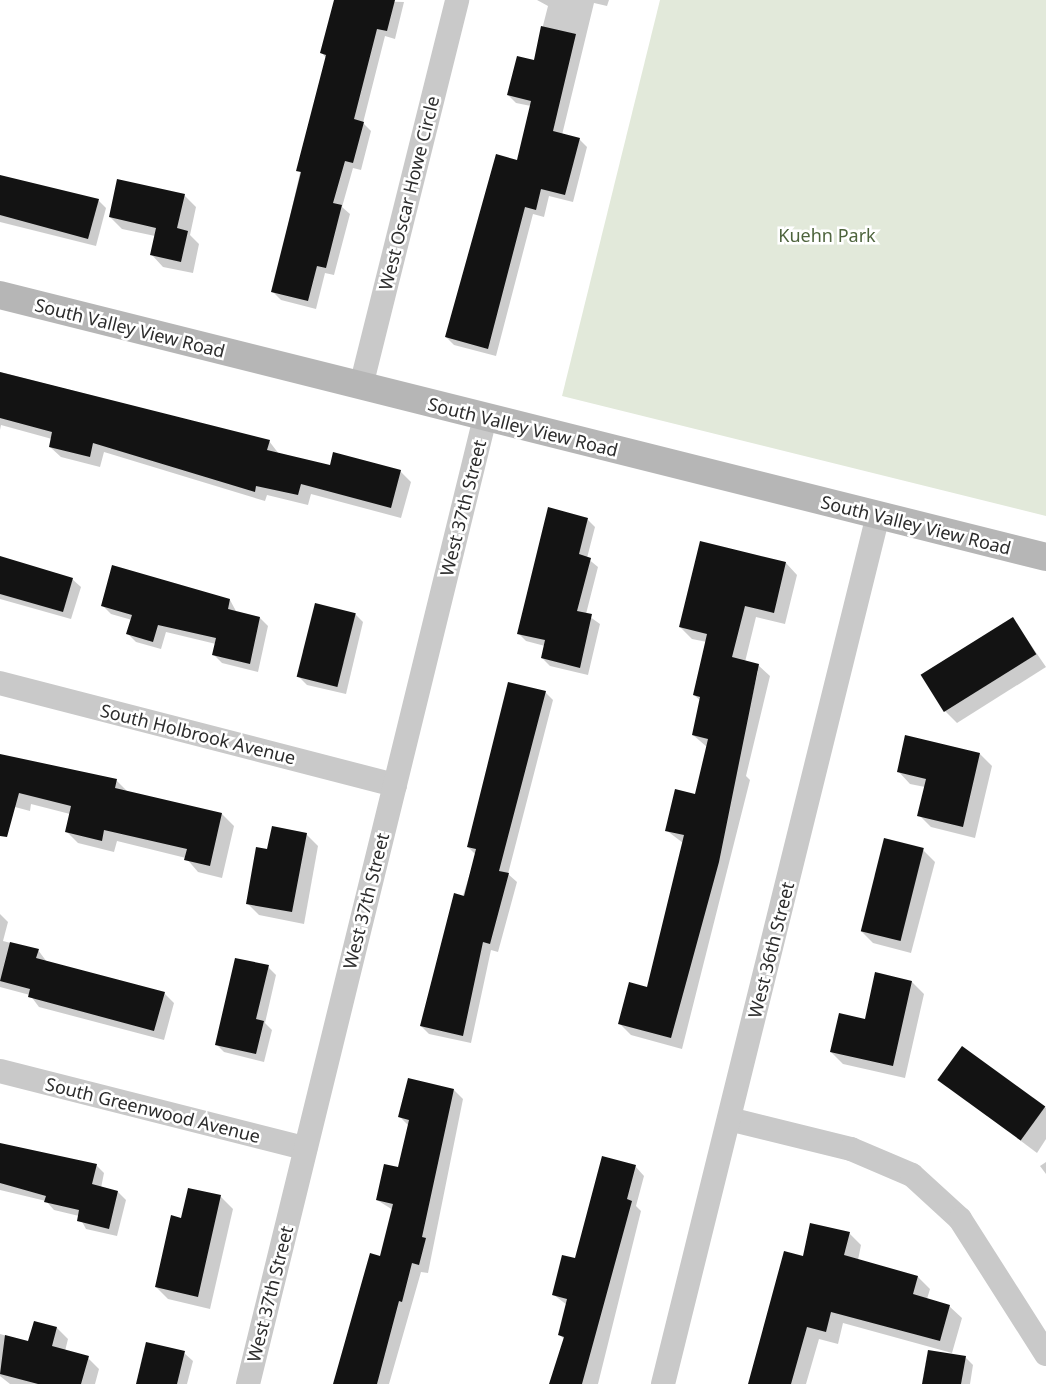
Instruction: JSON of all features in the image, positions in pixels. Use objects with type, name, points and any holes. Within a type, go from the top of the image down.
[{"type":"street","name":"West Oscar Howe Circle","points":[[361,386],[457,0]]},
{"type":"street","name":"South Valley View Road","points":[[0,295],[1046,557]]},
{"type":"street","name":"West 37th Street","points":[[248,1384],[485,418]]},
{"type":"street","name":"West 36th Street","points":[[663,1384],[878,515]]},
{"type":"street","name":"South Holbrook Avenue","points":[[0,683],[395,785]]},
{"type":"street","name":"South Greenwood Avenue","points":[[0,1071],[305,1148]]},
{"type":"street","points":[[729,1119],[851,1149],[912,1175],[960,1219],[1046,1354]]},
{"type":"green space","name":"Kuehn Park","points":[[660,0],[1046,0],[1046,516],[562,396]]},
{"type":"building","points":[[334,0],[395,0],[387,31],[377,29],[354,119],[364,122],[353,163],[345,161],[333,203],[342,205],[326,268],[317,266],[308,301],[271,292],[301,172],[296,171],[326,55],[320,53]]},
{"type":"building","points":[[541,26],[576,34],[553,131],[580,138],[565,195],[541,189],[536,210],[525,207],[488,349],[445,337],[496,154],[517,160],[531,101],[507,95],[517,56],[534,60]]},
{"type":"building","points":[[0,175],[99,199],[88,239],[0,215]]},
{"type":"building","points":[[117,179],[185,194],[177,228],[188,231],[181,262],[150,255],[156,228],[109,217]]},
{"type":"building","points":[[0,372],[270,440],[267,450],[330,465],[333,452],[401,470],[391,508],[301,484],[298,495],[256,486],[255,492],[93,443],[90,457],[49,447],[52,432],[0,418]]},
{"type":"building","points":[[548,507],[588,518],[579,554],[591,558],[577,611],[592,614],[580,668],[541,658],[545,640],[517,634]]},
{"type":"building","points":[[700,541],[786,562],[774,613],[745,606],[732,657],[759,664],[719,862],[671,1038],[618,1024],[629,982],[647,987],[684,835],[665,831],[675,789],[695,794],[708,739],[692,735],[700,697],[693,695],[707,634],[679,627]]},
{"type":"building","points":[[0,556],[73,578],[63,612],[0,594]]},
{"type":"building","points":[[112,565],[230,599],[228,609],[260,617],[250,664],[212,655],[216,638],[158,625],[153,642],[126,634],[132,615],[101,606]]},
{"type":"building","points":[[315,603],[356,613],[337,687],[297,677]]},
{"type":"building","points":[[1013,617],[1036,654],[944,712],[921,675]]},
{"type":"building","points":[[508,682],[546,691],[499,871],[509,873],[490,944],[483,942],[463,1036],[420,1026],[454,893],[464,896],[476,849],[467,847]]},
{"type":"building","points":[[905,735],[980,753],[963,827],[917,816],[926,779],[897,772]]},
{"type":"building","points":[[0,754],[117,779],[115,788],[222,813],[210,866],[184,860],[187,849],[104,830],[102,841],[65,832],[71,806],[19,793],[7,837],[0,836]]},
{"type":"building","points":[[272,826],[307,833],[292,912],[246,904],[256,847],[267,849]]},
{"type":"building","points":[[884,838],[924,848],[901,941],[861,931]]},
{"type":"building","points":[[10,942],[39,949],[36,958],[165,992],[154,1031],[28,997],[30,989],[0,981]]},
{"type":"building","points":[[235,958],[269,965],[256,1019],[264,1021],[256,1054],[215,1045]]},
{"type":"building","points":[[875,972],[912,981],[893,1066],[830,1052],[839,1013],[865,1019]]},
{"type":"building","points":[[962,1046],[1045,1107],[1021,1141],[937,1080]]},
{"type":"building","points":[[408,1078],[454,1089],[422,1237],[426,1238],[419,1265],[412,1263],[402,1302],[399,1301],[377,1384],[333,1384],[370,1253],[380,1256],[393,1204],[376,1200],[384,1164],[398,1167],[409,1120],[398,1117]]},
{"type":"building","points":[[0,1143],[97,1164],[92,1184],[118,1191],[109,1229],[77,1221],[79,1210],[44,1202],[46,1196],[0,1183]]},
{"type":"building","points":[[602,1156],[636,1165],[627,1199],[632,1201],[582,1384],[549,1384],[564,1337],[558,1335],[567,1299],[552,1295],[562,1255],[575,1258]]},
{"type":"building","points":[[188,1188],[221,1195],[198,1297],[155,1287],[171,1215],[181,1218]]},
{"type":"building","points":[[810,1223],[850,1232],[844,1255],[918,1276],[913,1294],[950,1305],[940,1341],[831,1312],[826,1332],[807,1327],[791,1384],[748,1384],[784,1251],[803,1256]]},
{"type":"building","points":[[34,1321],[57,1327],[52,1346],[89,1356],[81,1384],[38,1384],[0,1374],[5,1335],[28,1341]]},
{"type":"building","points":[[146,1342],[185,1351],[177,1384],[136,1384]]},
{"type":"building","points":[[928,1350],[966,1356],[961,1384],[922,1384]]}]
